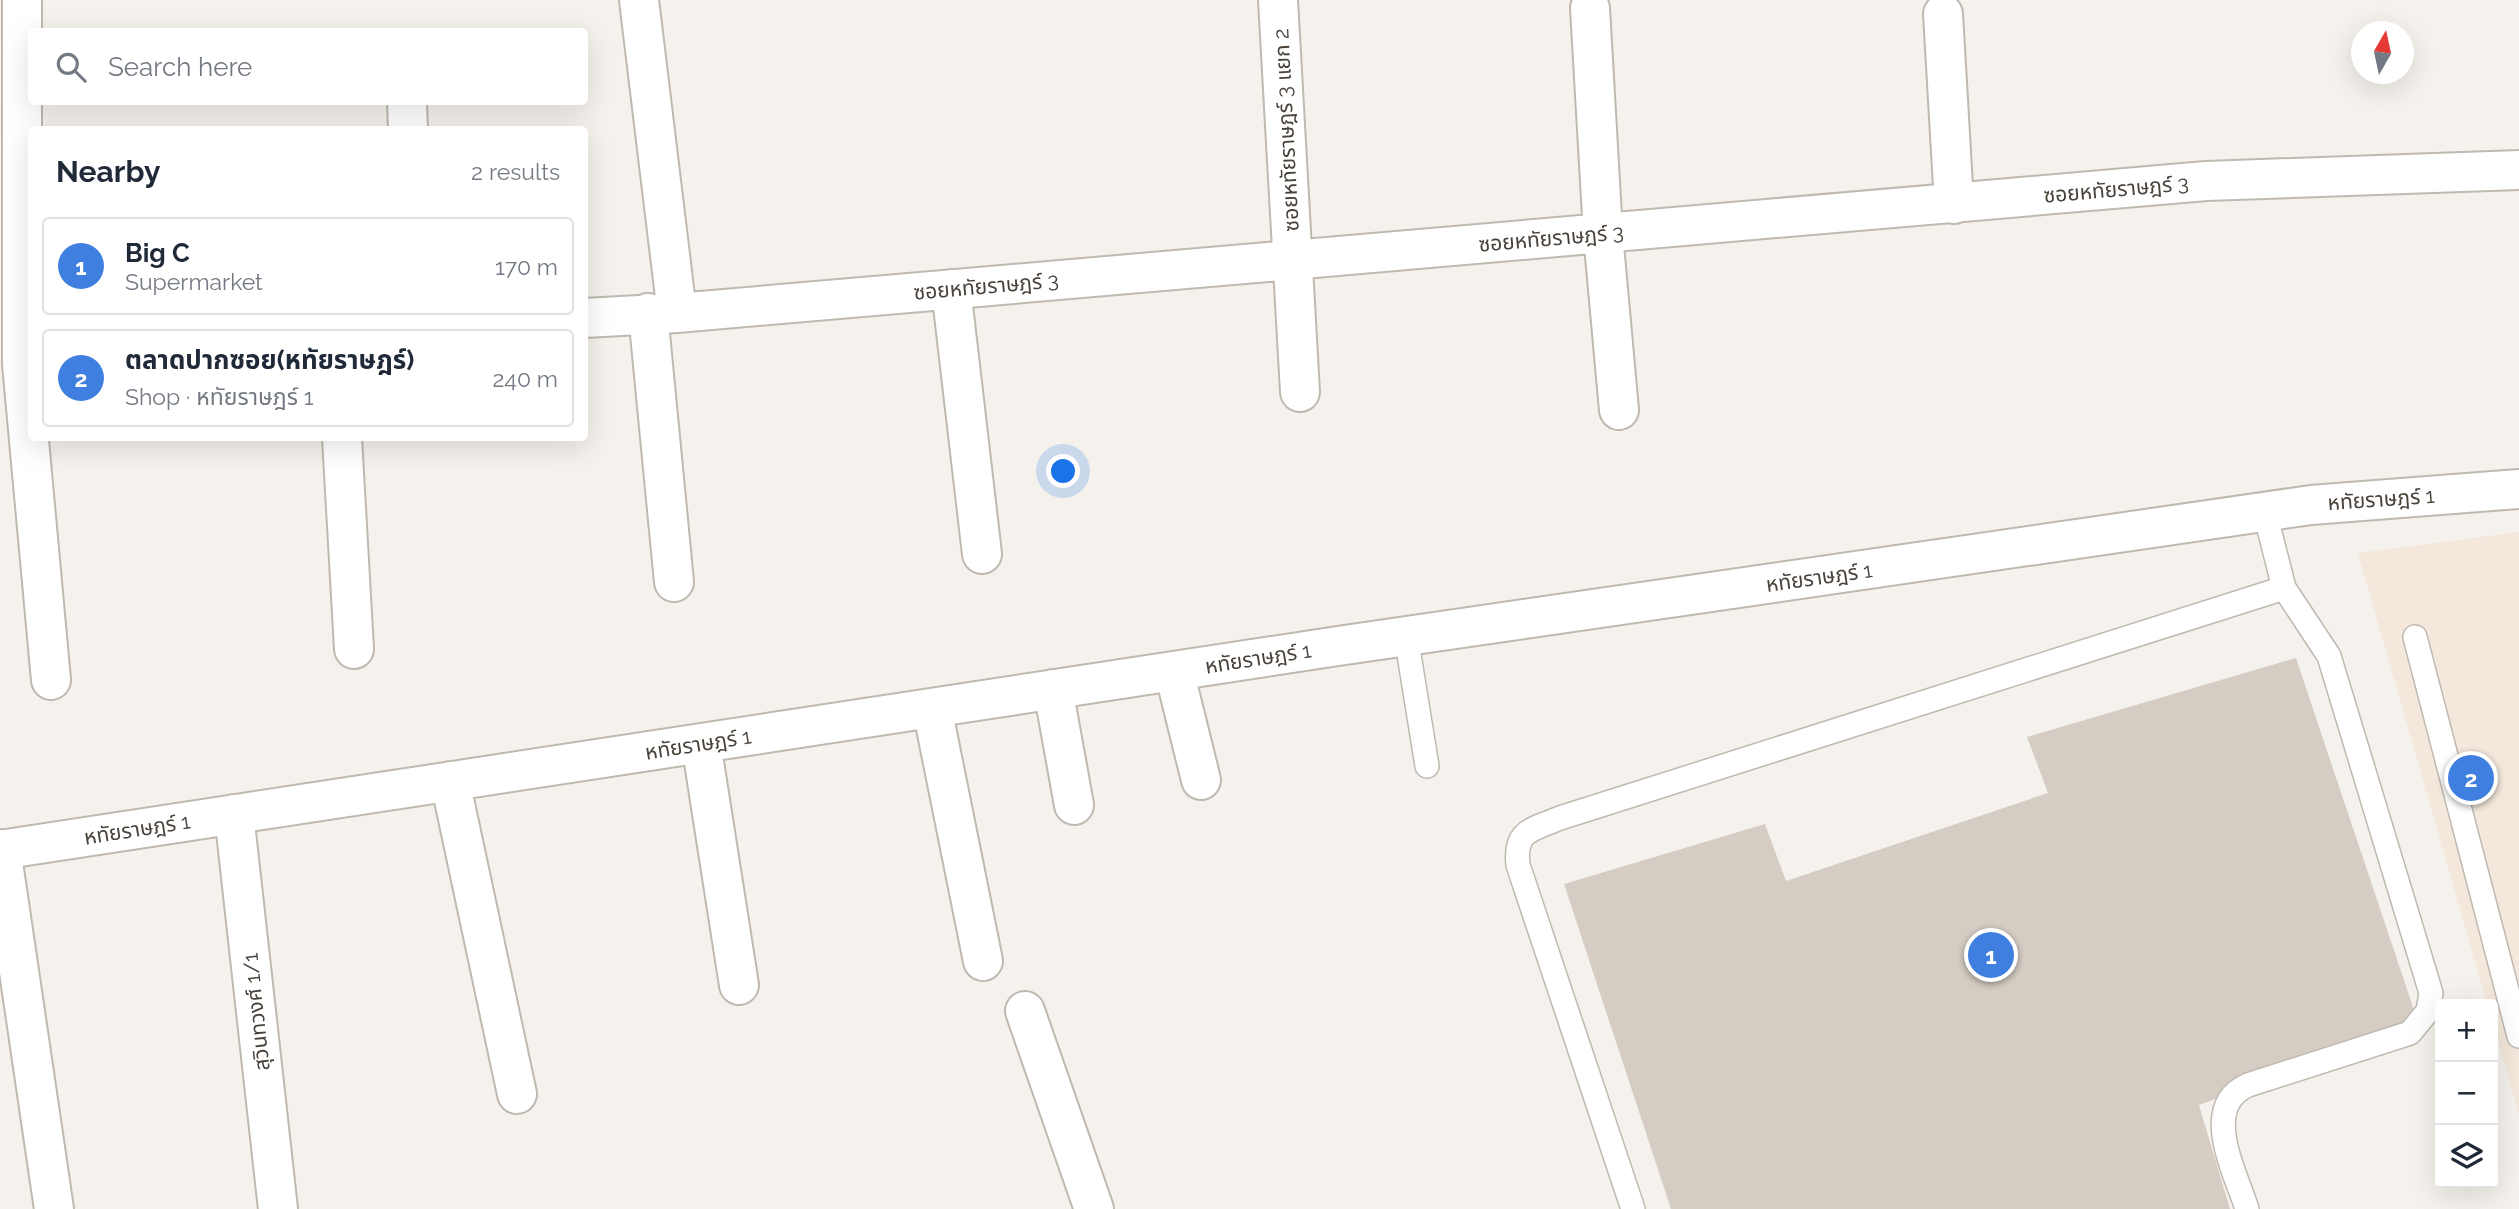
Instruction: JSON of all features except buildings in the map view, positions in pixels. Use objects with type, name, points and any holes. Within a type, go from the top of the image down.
[{"type":"street","points":[[22,0],[18,365],[51,680]]},
{"type":"street","points":[[639,0],[663,313],[674,582]]},
{"type":"street","name":"ซอยหทัยราษฎร์ 3 แยก 2","points":[[1278,0],[1300,392]]},
{"type":"street","points":[[1590,8],[1603,233],[1619,410]]},
{"type":"street","points":[[1943,14],[1954,204]]},
{"type":"street","points":[[407,105],[408,126]]},
{"type":"street","name":"ซอยหทัยราษฎร์ 3","points":[[588,318],[2206,181],[2519,170]]},
{"type":"street","points":[[951,289],[982,554]]},
{"type":"street","points":[[342,441],[354,649]]},
{"type":"street","name":"หทัยราษฎร์ 1","points":[[1,850],[1406,636],[2311,505],[2519,489]]},
{"type":"street","points":[[1174,671],[1201,780]]},
{"type":"street","points":[[1053,689],[1074,805]]},
{"type":"street","points":[[932,708],[983,961]]},
{"type":"street","points":[[701,743],[739,985]]},
{"type":"street","points":[[450,781],[517,1094]]},
{"type":"street","name":"สุวินทวงศ์ 1/1","points":[[234,814],[278,1209]]},
{"type":"street","points":[[1,850],[54,1209]]},
{"type":"street","points":[[1025,1012],[1094,1209]]},
{"type":"lane","points":[[2247,1209],[2222,1128],[2223,1114],[2232,1096],[2248,1085],[2410,1033],[2425,1017],[2430,999],[2329,656],[2284,588],[2265,513]]},
{"type":"lane","points":[[1633,1209],[1518,865],[1516,846],[1525,833],[1560,818],[2284,588]]},
{"type":"lane","points":[[1406,636],[1427,766]]},
{"type":"lane","points":[[2415,637],[2514,1001],[2519,1037]]},
{"type":"shaded area","points":[[2519,532],[2519,1115],[2498,1041],[2498,999],[2486,999],[2358,553]]},
{"type":"place","name":"ตลาดปากซอย(หทัยราษฎร์)","points":[[2471,778]]},
{"type":"place","name":"Big C","points":[[1991,955]]}]
